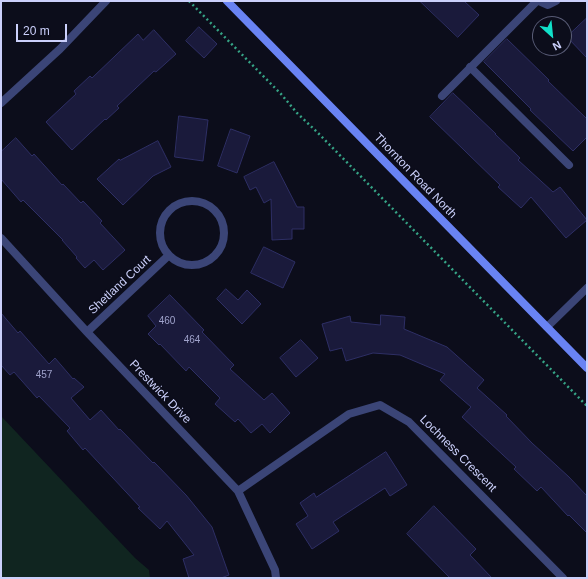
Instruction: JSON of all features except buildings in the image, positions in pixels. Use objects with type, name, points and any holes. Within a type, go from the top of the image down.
[{"type":"main road","name":"Thornton Road North","points":[[227,1],[587,368]]},
{"type":"street","points":[[1,103],[60,49],[106,1]]},
{"type":"street","points":[[442,96],[538,1],[548,5],[556,1]]},
{"type":"street","points":[[470,67],[569,165]]},
{"type":"street","name":"Shetland Court","points":[[189,200],[200,201],[210,205],[218,213],[224,229],[224,240],[216,255],[207,262],[189,265],[178,262],[169,255],[163,247],[160,236],[161,225],[165,215],[173,206],[189,200]]},
{"type":"street","name":"Prestwick Drive","points":[[1,238],[87,332],[238,491],[275,570],[276,578]]},
{"type":"street","name":"Shetland Court","points":[[87,332],[169,255]]},
{"type":"street","points":[[547,327],[587,288]]},
{"type":"street","name":"Lochness Crescent","points":[[238,491],[349,414],[380,405],[409,422],[563,578]]},
{"type":"path","points":[[189,1],[281,94],[306,123],[317,132],[587,406]]},
{"type":"green space","points":[[1,416],[135,558],[149,570],[150,578],[1,578]]}]
